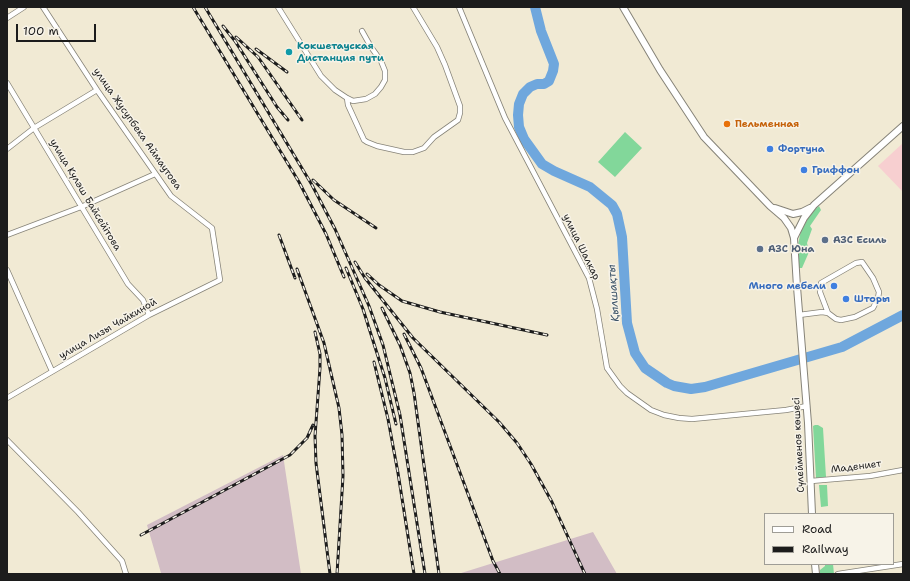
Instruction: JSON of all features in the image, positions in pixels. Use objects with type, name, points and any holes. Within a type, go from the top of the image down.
[{"type":"street","points":[[7,18],[24,7]]},
{"type":"street","name":"улица Жусупбека Аймаутова","points":[[43,7],[97,90],[171,196],[212,228],[220,280]]},
{"type":"street","points":[[278,7],[316,69],[328,84],[347,98],[357,101],[366,99],[375,94],[385,80],[385,71],[382,61],[371,47],[362,31]]},
{"type":"street","points":[[347,98],[348,105],[363,137],[367,142],[404,152],[413,152],[424,148],[434,137],[458,120],[460,106],[445,65],[437,47],[413,7]]},
{"type":"street","name":"улица Шалкар","points":[[459,7],[505,118],[589,278],[597,309],[607,368],[620,386],[627,393],[651,410],[664,415],[679,418],[692,419],[786,410],[807,406]]},
{"type":"street","points":[[623,7],[660,70],[704,137],[770,206],[784,218],[789,224],[794,238]]},
{"type":"street","name":"улица Күләш Байсейітова","points":[[7,83],[128,284],[142,300],[149,315]]},
{"type":"street","points":[[7,149],[34,128],[97,90]]},
{"type":"street","points":[[794,238],[804,218],[814,205],[903,126]]},
{"type":"street","points":[[7,235],[81,207],[155,174]]},
{"type":"street","points":[[770,206],[793,214],[802,212],[814,205]]},
{"type":"street","name":"Сүлейменов көшесі","points":[[794,238],[807,406],[812,513]]},
{"type":"street","points":[[799,315],[816,312],[828,313],[836,319],[848,319],[855,318],[873,308],[877,303],[879,292],[868,269],[862,262],[856,263],[821,283],[820,292],[828,313]]},
{"type":"street","points":[[7,270],[52,371]]},
{"type":"street","name":"улица Лизы Чайкиной","points":[[7,398],[149,315],[220,280]]},
{"type":"street","points":[[7,440],[78,512],[122,561],[126,574]]},
{"type":"street","name":"Мадениет","points":[[811,481],[870,476],[903,470]]},
{"type":"street","points":[[838,574],[903,564]]},
{"type":"shaded area","points":[[903,143],[903,192],[878,166]]},
{"type":"shaded area","points":[[283,455],[301,574],[161,573],[147,525]]},
{"type":"shaded area","points":[[593,532],[617,574],[458,574]]},
{"type":"green space","points":[[625,132],[642,148],[615,177],[598,162]]},
{"type":"green space","points":[[819,206],[821,210],[810,226],[812,229],[807,243],[809,252],[802,268],[798,268],[798,245],[801,230],[812,212]]},
{"type":"green space","points":[[815,425],[823,428],[826,477],[816,478],[813,426]]},
{"type":"green space","points":[[819,485],[827,485],[828,506],[821,507]]},
{"type":"green space","points":[[833,565],[834,574],[820,574],[820,570],[825,566]]},
{"type":"waterway","name":"Қылшақты","points":[[535,7],[541,31],[554,64],[549,81],[544,84],[537,84],[530,87],[523,94],[519,104],[519,127],[524,139],[542,164],[590,187],[612,205],[617,214],[622,237],[627,323],[635,353],[645,368],[674,386],[691,389],[705,387],[842,347],[903,315]]},
{"type":"railway","points":[[193,7],[299,182],[326,234],[344,277]]},
{"type":"railway","points":[[205,7],[312,185],[335,229],[369,306],[383,345],[400,415],[425,574]]},
{"type":"railway","points":[[223,26],[235,41],[277,107],[288,120]]},
{"type":"railway","points":[[236,37],[258,57],[302,120]]},
{"type":"railway","points":[[256,49],[287,72]]},
{"type":"railway","points":[[313,180],[334,200],[376,228]]},
{"type":"railway","points":[[279,235],[295,278]]},
{"type":"railway","points":[[355,262],[365,278],[413,338],[499,422],[517,443],[531,464],[552,502],[585,574]]},
{"type":"railway","points":[[346,268],[363,309],[385,378],[396,424]]},
{"type":"railway","points":[[297,269],[324,343],[339,408],[342,435],[343,476],[337,574]]},
{"type":"railway","points":[[367,274],[379,285],[402,301],[440,312],[547,335]]},
{"type":"railway","points":[[382,308],[400,345],[410,373],[439,574]]},
{"type":"railway","points":[[315,332],[320,354],[315,436],[316,463],[330,574]]},
{"type":"railway","points":[[404,334],[421,368],[493,561],[500,574]]},
{"type":"railway","points":[[374,362],[388,419],[414,574]]},
{"type":"railway","points":[[141,535],[290,455],[307,438],[313,425]]},
{"type":"place","name":"Кокшетауская Дистанция пути","points":[[289,52]]},
{"type":"place","name":"Пельменная","points":[[727,124]]},
{"type":"place","name":"Фортуна","points":[[770,149]]},
{"type":"place","name":"Гриффон","points":[[804,170]]},
{"type":"place","name":"АЗС Есиль","points":[[825,240]]},
{"type":"place","name":"АЗС Юна","points":[[760,249]]},
{"type":"place","name":"Много мебели","points":[[834,286]]},
{"type":"place","name":"Шторы","points":[[846,299]]}]
